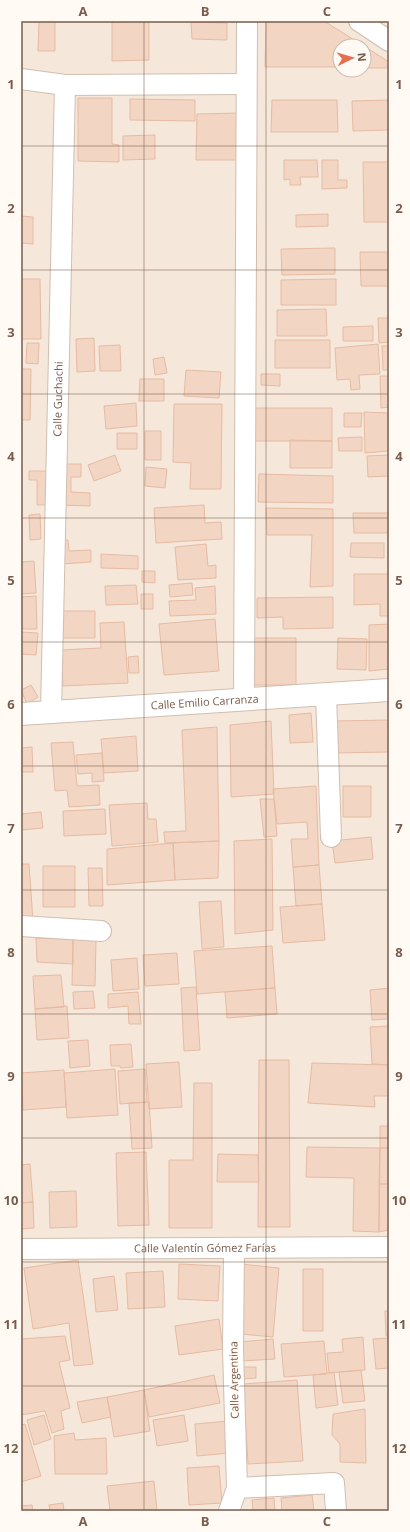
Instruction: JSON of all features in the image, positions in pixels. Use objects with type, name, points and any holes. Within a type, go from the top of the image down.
[{"type":"street","points":[[244,699],[247,21]]},
{"type":"street","points":[[359,21],[389,41]]},
{"type":"street","points":[[21,79],[65,85],[246,84]]},
{"type":"street","name":"Calle Guchachi","points":[[50,712],[65,85]]},
{"type":"street","name":"Calle Emilio Carranza","points":[[21,714],[389,690]]},
{"type":"street","points":[[326,694],[331,837]]},
{"type":"street","points":[[21,926],[101,931]]},
{"type":"street","name":"Calle Valentín Gómez Farías","points":[[21,1249],[389,1247]]},
{"type":"street","name":"Calle Argentina","points":[[229,1511],[237,1488],[233,1349],[234,1248]]},
{"type":"street","points":[[237,1488],[334,1483],[336,1511]]},
{"type":"shaded area","points":[[21,21],[389,21],[389,1511],[21,1511]]},
{"type":"building","points":[[39,21],[55,21],[55,51],[38,51]]},
{"type":"building","points":[[149,21],[149,60],[112,61],[112,22]]},
{"type":"building","points":[[266,21],[324,21],[351,38],[332,38],[332,67],[265,67]]},
{"type":"building","points":[[191,22],[227,23],[227,40],[192,39]]},
{"type":"building","points":[[372,51],[389,62],[389,68],[372,68]]},
{"type":"building","points":[[78,98],[112,98],[112,144],[119,145],[119,162],[78,161]]},
{"type":"building","points":[[130,99],[195,100],[195,121],[130,120]]},
{"type":"building","points":[[272,100],[337,100],[338,132],[271,132]]},
{"type":"building","points":[[389,100],[389,130],[353,131],[352,101]]},
{"type":"building","points":[[240,113],[239,160],[196,160],[197,114]]},
{"type":"building","points":[[155,135],[155,159],[123,160],[123,136]]},
{"type":"building","points":[[284,160],[317,160],[318,177],[300,177],[301,185],[290,185],[290,179],[284,180]]},
{"type":"building","points":[[322,160],[338,160],[338,180],[347,180],[347,188],[322,189]]},
{"type":"building","points":[[363,162],[389,162],[389,222],[364,222]]},
{"type":"building","points":[[328,214],[328,226],[296,227],[296,215]]},
{"type":"building","points":[[21,216],[33,217],[33,244],[21,243]]},
{"type":"building","points":[[335,248],[335,274],[282,275],[281,249]]},
{"type":"building","points":[[360,252],[389,252],[389,286],[361,286]]},
{"type":"building","points":[[21,279],[40,279],[41,339],[21,339]]},
{"type":"building","points":[[336,279],[336,305],[281,305],[281,280]]},
{"type":"building","points":[[326,309],[327,336],[277,336],[277,310]]},
{"type":"building","points":[[378,318],[389,318],[389,342],[379,343]]},
{"type":"building","points":[[373,326],[373,341],[343,341],[343,327]]},
{"type":"building","points":[[94,338],[95,371],[77,372],[76,339]]},
{"type":"building","points":[[275,340],[330,340],[330,368],[275,368]]},
{"type":"building","points":[[27,343],[39,343],[38,364],[26,363]]},
{"type":"building","points":[[378,344],[380,374],[359,375],[360,389],[351,390],[350,379],[337,380],[335,348]]},
{"type":"building","points":[[120,345],[121,371],[100,371],[99,346]]},
{"type":"building","points":[[382,346],[389,346],[389,370],[383,370]]},
{"type":"building","points":[[164,357],[167,373],[155,375],[153,359]]},
{"type":"building","points":[[21,369],[31,369],[30,420],[21,420]]},
{"type":"building","points":[[186,370],[221,372],[219,398],[184,396]]},
{"type":"building","points":[[261,374],[280,374],[280,386],[261,385]]},
{"type":"building","points":[[380,376],[389,376],[389,407],[381,408]]},
{"type":"building","points":[[140,379],[164,379],[164,401],[139,401]]},
{"type":"building","points":[[136,403],[137,426],[106,429],[104,406]]},
{"type":"building","points":[[174,404],[222,404],[221,489],[190,489],[191,463],[173,462]]},
{"type":"building","points":[[252,408],[332,408],[332,441],[251,441]]},
{"type":"building","points":[[364,412],[389,413],[389,451],[365,453]]},
{"type":"building","points":[[344,413],[362,413],[361,427],[344,427]]},
{"type":"building","points":[[145,431],[161,431],[161,460],[145,460]]},
{"type":"building","points":[[117,433],[137,433],[137,449],[117,449]]},
{"type":"building","points":[[362,437],[362,451],[339,451],[338,438]]},
{"type":"building","points":[[290,440],[332,441],[332,468],[290,468]]},
{"type":"building","points":[[115,455],[121,471],[94,481],[88,465]]},
{"type":"building","points":[[389,455],[389,476],[368,477],[367,456]]},
{"type":"building","points":[[60,464],[81,464],[81,477],[71,477],[71,492],[90,493],[90,506],[60,505]]},
{"type":"building","points":[[146,467],[167,469],[165,488],[145,486]]},
{"type":"building","points":[[29,471],[47,471],[46,505],[37,505],[37,480],[29,480]]},
{"type":"building","points":[[259,474],[333,476],[333,503],[258,502]]},
{"type":"building","points":[[204,505],[205,523],[221,522],[222,539],[156,543],[154,508]]},
{"type":"building","points":[[266,508],[333,509],[333,586],[310,587],[312,535],[267,535]]},
{"type":"building","points":[[353,513],[389,513],[389,533],[354,533]]},
{"type":"building","points":[[40,514],[41,539],[30,540],[29,515]]},
{"type":"building","points":[[60,540],[68,540],[69,551],[91,550],[91,562],[62,564]]},
{"type":"building","points":[[351,543],[384,543],[384,558],[350,557]]},
{"type":"building","points":[[206,544],[208,566],[216,565],[216,578],[178,580],[175,547]]},
{"type":"building","points":[[101,554],[138,556],[138,569],[101,568]]},
{"type":"building","points":[[34,561],[36,593],[21,594],[21,562]]},
{"type":"building","points":[[142,571],[155,571],[155,583],[142,582]]},
{"type":"building","points":[[354,574],[389,574],[389,616],[380,616],[380,604],[354,605]]},
{"type":"building","points":[[192,583],[193,595],[170,597],[169,585]]},
{"type":"building","points":[[136,585],[138,604],[106,605],[105,586]]},
{"type":"building","points":[[215,586],[216,614],[170,616],[169,601],[196,600],[195,588]]},
{"type":"building","points":[[141,594],[153,594],[153,609],[141,609]]},
{"type":"building","points":[[36,596],[37,629],[21,629],[21,597]]},
{"type":"building","points":[[333,597],[333,628],[283,629],[283,617],[257,618],[257,598]]},
{"type":"building","points":[[60,611],[95,611],[95,638],[60,638]]},
{"type":"building","points":[[215,619],[219,671],[164,675],[159,624]]},
{"type":"building","points":[[124,622],[128,683],[63,686],[61,650],[101,648],[100,623]]},
{"type":"building","points":[[389,624],[389,669],[369,671],[369,625]]},
{"type":"building","points":[[21,632],[38,633],[36,655],[21,654]]},
{"type":"building","points":[[250,638],[296,638],[296,685],[250,685]]},
{"type":"building","points":[[338,638],[367,639],[366,670],[337,669]]},
{"type":"building","points":[[138,656],[139,673],[129,673],[128,657]]},
{"type":"building","points":[[31,685],[38,697],[27,704],[21,690]]},
{"type":"building","points":[[311,713],[313,742],[290,743],[289,715]]},
{"type":"building","points":[[389,720],[389,752],[335,753],[334,721]]},
{"type":"building","points":[[271,721],[274,794],[231,797],[230,725]]},
{"type":"building","points":[[217,727],[219,841],[165,843],[164,832],[186,831],[182,730]]},
{"type":"building","points":[[136,736],[138,771],[104,773],[101,739]]},
{"type":"building","points":[[73,742],[77,786],[99,785],[100,805],[69,807],[67,790],[55,791],[51,743]]},
{"type":"building","points":[[32,747],[33,772],[21,772],[21,748]]},
{"type":"building","points":[[102,753],[104,781],[92,782],[92,773],[78,774],[76,755]]},
{"type":"building","points":[[316,786],[319,865],[293,867],[291,839],[308,839],[307,822],[277,824],[273,789]]},
{"type":"building","points":[[343,786],[371,786],[371,817],[343,817]]},
{"type":"building","points":[[260,799],[274,799],[277,836],[264,837]]},
{"type":"building","points":[[147,803],[148,819],[156,819],[158,842],[112,846],[109,805]]},
{"type":"building","points":[[105,809],[106,834],[64,836],[63,811]]},
{"type":"building","points":[[41,812],[43,828],[21,830],[21,814]]},
{"type":"building","points":[[371,837],[373,859],[335,863],[332,841]]},
{"type":"building","points":[[272,839],[273,930],[235,934],[234,841]]},
{"type":"building","points":[[219,841],[218,878],[175,880],[173,843]]},
{"type":"building","points":[[173,843],[175,880],[107,885],[107,849]]},
{"type":"building","points":[[21,864],[29,864],[33,921],[21,922]]},
{"type":"building","points":[[319,865],[322,904],[296,906],[293,867]]},
{"type":"building","points":[[43,866],[75,866],[75,907],[43,907]]},
{"type":"building","points":[[88,868],[102,868],[103,906],[89,906]]},
{"type":"building","points":[[221,901],[224,947],[202,949],[199,902]]},
{"type":"building","points":[[322,904],[325,940],[283,943],[280,907]]},
{"type":"building","points":[[36,938],[73,939],[73,964],[37,962]]},
{"type":"building","points":[[73,939],[96,940],[95,986],[72,985]]},
{"type":"building","points":[[272,946],[275,988],[197,994],[194,951]]},
{"type":"building","points":[[177,953],[179,984],[145,986],[143,955]]},
{"type":"building","points":[[137,958],[139,989],[113,991],[111,960]]},
{"type":"building","points":[[61,975],[64,1007],[35,1009],[33,976]]},
{"type":"building","points":[[196,987],[200,1050],[184,1051],[181,988]]},
{"type":"building","points":[[275,988],[277,1014],[227,1018],[225,992]]},
{"type":"building","points":[[389,988],[389,1019],[372,1020],[370,990]]},
{"type":"building","points":[[93,991],[95,1008],[74,1009],[73,992]]},
{"type":"building","points":[[138,992],[141,1024],[129,1024],[128,1006],[108,1008],[108,994]]},
{"type":"building","points":[[67,1006],[69,1038],[37,1040],[35,1009]]},
{"type":"building","points":[[389,1026],[389,1065],[372,1064],[370,1027]]},
{"type":"building","points":[[88,1040],[90,1066],[70,1068],[68,1041]]},
{"type":"building","points":[[131,1044],[133,1067],[121,1068],[120,1066],[111,1066],[110,1045]]},
{"type":"building","points":[[259,1060],[289,1060],[290,1227],[258,1227]]},
{"type":"building","points":[[179,1062],[182,1107],[149,1109],[146,1064]]},
{"type":"building","points":[[312,1063],[389,1065],[389,1096],[374,1096],[375,1107],[308,1103]]},
{"type":"building","points":[[115,1069],[118,1115],[67,1118],[64,1073]]},
{"type":"building","points":[[145,1069],[147,1102],[120,1104],[118,1071]]},
{"type":"building","points":[[64,1070],[66,1107],[23,1110],[21,1073]]},
{"type":"building","points":[[194,1083],[212,1083],[212,1228],[169,1228],[169,1160],[193,1160]]},
{"type":"building","points":[[149,1102],[152,1148],[132,1149],[129,1103]]},
{"type":"building","points":[[380,1126],[389,1126],[389,1148],[380,1148]]},
{"type":"building","points":[[307,1147],[380,1148],[379,1232],[353,1231],[354,1178],[306,1177]]},
{"type":"building","points":[[380,1148],[389,1148],[389,1184],[379,1184]]},
{"type":"building","points":[[146,1152],[149,1225],[118,1226],[116,1153]]},
{"type":"building","points":[[218,1154],[258,1155],[259,1182],[217,1182]]},
{"type":"building","points":[[30,1164],[33,1202],[21,1203],[21,1165]]},
{"type":"building","points":[[379,1184],[389,1184],[389,1230],[379,1232]]},
{"type":"building","points":[[76,1191],[77,1227],[50,1228],[49,1192]]},
{"type":"building","points":[[33,1202],[34,1228],[21,1229],[21,1203]]},
{"type":"building","points":[[78,1260],[93,1364],[74,1366],[69,1323],[33,1329],[24,1268]]},
{"type":"building","points":[[179,1264],[220,1266],[218,1301],[178,1299]]},
{"type":"building","points":[[241,1264],[279,1268],[273,1337],[241,1334]]},
{"type":"building","points":[[303,1269],[323,1269],[323,1331],[303,1331]]},
{"type":"building","points":[[163,1271],[165,1307],[128,1309],[126,1273]]},
{"type":"building","points":[[114,1276],[118,1310],[96,1312],[93,1279]]},
{"type":"building","points":[[385,1311],[389,1311],[389,1336],[386,1336]]},
{"type":"building","points":[[219,1319],[223,1349],[179,1355],[175,1326]]},
{"type":"building","points":[[65,1336],[70,1360],[59,1362],[70,1408],[61,1411],[64,1429],[52,1433],[45,1411],[21,1415],[21,1339]]},
{"type":"building","points":[[363,1337],[365,1370],[329,1373],[327,1353],[343,1352],[342,1339]]},
{"type":"building","points":[[389,1338],[389,1368],[376,1369],[373,1339]]},
{"type":"building","points":[[273,1339],[275,1359],[242,1361],[240,1342]]},
{"type":"building","points":[[324,1341],[327,1374],[284,1377],[281,1344]]},
{"type":"building","points":[[242,1367],[256,1367],[256,1378],[243,1379]]},
{"type":"building","points":[[361,1370],[365,1401],[343,1403],[339,1372]]},
{"type":"building","points":[[334,1372],[338,1405],[316,1408],[313,1375]]},
{"type":"building","points":[[214,1375],[220,1403],[149,1417],[144,1390]]},
{"type":"building","points":[[297,1380],[303,1461],[248,1464],[243,1384]]},
{"type":"building","points":[[144,1390],[150,1431],[114,1437],[107,1397]]},
{"type":"building","points":[[107,1397],[111,1417],[82,1423],[77,1402]]},
{"type":"building","points":[[365,1409],[366,1463],[340,1462],[340,1444],[332,1435],[333,1414]]},
{"type":"building","points":[[44,1415],[51,1439],[34,1445],[27,1420]]},
{"type":"building","points":[[184,1415],[188,1441],[157,1446],[153,1420]]},
{"type":"building","points":[[228,1421],[230,1453],[197,1456],[195,1424]]},
{"type":"building","points":[[25,1424],[41,1476],[21,1482],[21,1425]]},
{"type":"building","points":[[74,1433],[75,1440],[106,1438],[107,1474],[55,1474],[54,1436]]},
{"type":"building","points":[[219,1466],[222,1503],[189,1505],[187,1468]]},
{"type":"building","points":[[154,1481],[157,1511],[110,1511],[107,1486]]},
{"type":"building","points":[[312,1495],[314,1511],[282,1511],[281,1498]]},
{"type":"building","points":[[274,1498],[275,1511],[253,1511],[252,1500]]},
{"type":"building","points":[[63,1503],[64,1511],[50,1511],[49,1505]]},
{"type":"building","points":[[32,1505],[33,1511],[21,1511],[21,1506]]}]
